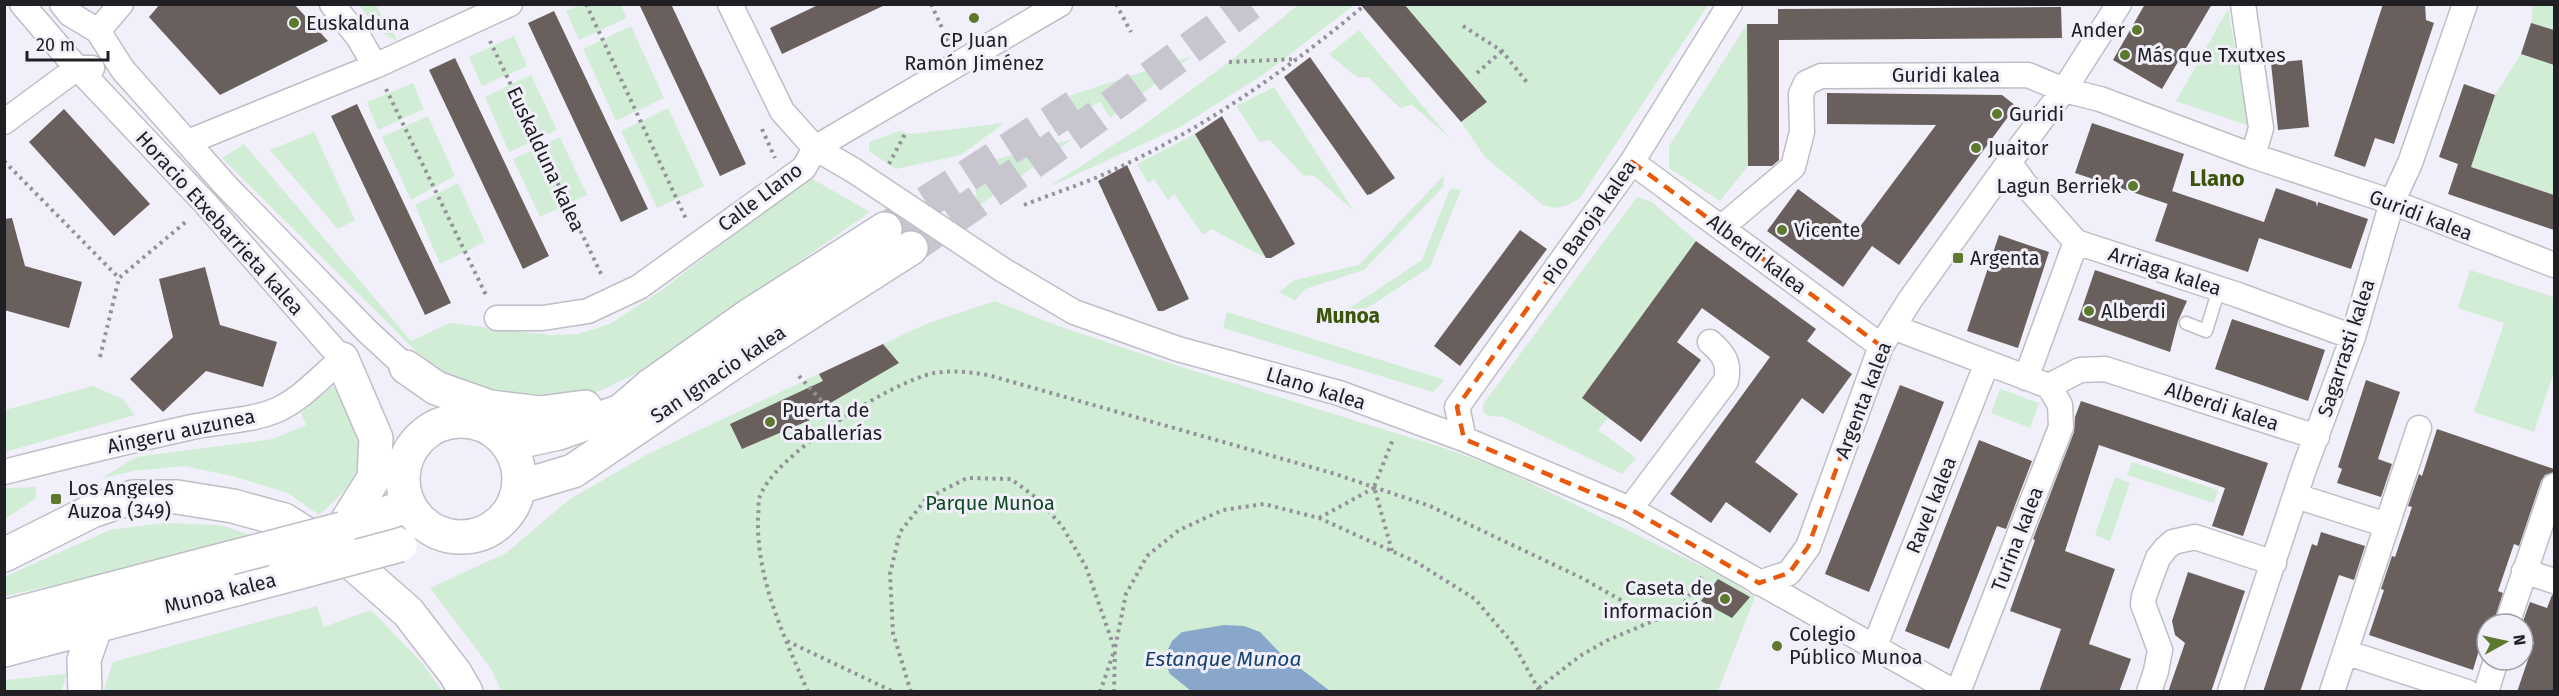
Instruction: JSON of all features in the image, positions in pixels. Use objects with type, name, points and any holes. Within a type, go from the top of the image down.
[{"type":"main road","name":"San Ignacio kalea","points":[[508,444],[560,433],[621,411],[650,386],[750,315],[885,229]]},
{"type":"main road","name":"San Ignacio kalea","points":[[519,488],[573,471],[759,345],[911,248]]},
{"type":"main road","points":[[342,359],[376,438],[374,477],[342,529]]},
{"type":"main road","name":"Horacio Etxebarrieta kalea","points":[[342,359],[411,449]]},
{"type":"main road","points":[[406,367],[436,388],[490,407],[540,413],[588,406],[650,386]]},
{"type":"main road","points":[[436,388],[458,420]]},
{"type":"main road","points":[[458,420],[477,422],[494,430],[508,444],[519,474],[519,488],[512,506],[500,522],[484,532],[465,537],[433,531],[417,517],[409,505],[403,486],[404,467],[411,449],[423,434],[439,424],[458,420]]},
{"type":"main road","points":[[4,555],[92,511],[133,497],[177,497],[233,506],[284,520],[352,563],[408,612],[455,673],[466,692]]},
{"type":"main road","points":[[342,529],[409,505]]},
{"type":"main road","name":"Munoa kalea","points":[[4,617],[342,529]]},
{"type":"main road","name":"Munoa kalea","points":[[4,650],[400,545],[433,531]]},
{"type":"main road","points":[[85,692],[84,660],[96,625]]},
{"type":"street","name":"Horacio Etxebarrieta kalea","points":[[22,4],[77,68],[206,204],[342,359]]},
{"type":"street","name":"Horacio Etxebarrieta kalea","points":[[62,4],[70,14],[98,31],[131,79],[226,187],[367,331],[406,367]]},
{"type":"street","points":[[44,31],[75,35],[98,31],[121,4]]},
{"type":"street","points":[[332,4],[358,38],[375,66]]},
{"type":"street","points":[[188,142],[375,66],[510,4]]},
{"type":"street","points":[[730,4],[782,111],[815,148],[1060,4]]},
{"type":"street","name":"Pio Baroja kalea","points":[[1464,439],[1457,407],[1632,162],[1731,4]]},
{"type":"street","name":"Argenta kalea","points":[[1759,583],[1789,573],[1808,547],[1887,336],[2009,162],[2064,90],[2119,4]]},
{"type":"street","points":[[2243,4],[2261,128],[2253,156]]},
{"type":"street","name":"Sagarrasti kalea","points":[[2230,692],[2316,437],[2353,337],[2392,202],[2410,163],[2465,4]]},
{"type":"street","points":[[2087,52],[2086,73],[2100,99]]},
{"type":"street","points":[[4,122],[77,68],[116,72],[131,79]]},
{"type":"street","name":"Guridi kalea","points":[[1722,227],[1793,167],[1802,132],[1801,94],[1806,83],[1821,76],[2028,75],[2064,90],[2100,99],[2253,156],[2392,202],[2554,265]]},
{"type":"street","name":"Calle Llano","points":[[497,318],[543,318],[588,311],[639,287],[804,168],[815,148],[853,170],[1003,270]]},
{"type":"street","name":"Alberdi kalea","points":[[1632,162],[1722,227],[1887,336],[1987,363],[2049,386],[2080,370],[2105,369],[2316,437]]},
{"type":"street","points":[[2009,162],[2024,183],[2076,242],[2026,378]]},
{"type":"street","name":"Arriaga kalea","points":[[2076,242],[2219,289],[2353,337]]},
{"type":"street","name":"Llano kalea","points":[[1003,270],[1074,312],[1178,349],[1339,393],[1464,439],[1630,509],[1956,692]]},
{"type":"street","points":[[1630,509],[1726,381],[1728,371],[1726,361],[1721,351],[1710,342]]},
{"type":"street","name":"Aingeru auzunea","points":[[4,472],[129,441],[278,410],[301,396],[342,359]]},
{"type":"street","name":"Ravel kalea","points":[[1874,648],[1987,363]]},
{"type":"street","name":"Turina kalea","points":[[1956,692],[2061,427],[2060,405],[2049,386]]},
{"type":"street","points":[[2332,692],[2419,428]]},
{"type":"street","points":[[2511,612],[2554,486]]},
{"type":"street","points":[[2296,495],[2387,525]]},
{"type":"street","points":[[2149,692],[2160,650],[2144,604],[2144,596],[2158,558],[2166,548],[2173,542],[2195,537],[2274,563]]},
{"type":"street","points":[[2524,571],[2554,581]]},
{"type":"street","points":[[2345,652],[2467,692]]},
{"type":"street","points":[[2486,692],[2492,672]]},
{"type":"lane","points":[[2186,323],[2206,331],[2219,289]]},
{"type":"path","points":[[586,4],[698,244]]},
{"type":"path","points":[[932,4],[959,64]]},
{"type":"path","points":[[1116,4],[1131,32]]},
{"type":"path","points":[[1024,205],[1094,178],[1165,143],[1298,59],[1366,4]]},
{"type":"path","name":"Euskalduna kalea","points":[[479,18],[613,299]]},
{"type":"path","points":[[1463,26],[1502,51],[1529,85]]},
{"type":"path","points":[[1477,73],[1502,51]]},
{"type":"path","points":[[1229,62],[1298,59]]},
{"type":"path","points":[[375,66],[497,318]]},
{"type":"path","points":[[877,186],[906,132]]},
{"type":"path","points":[[4,161],[119,278]]},
{"type":"path","points":[[100,357],[119,278],[206,204]]},
{"type":"path","points":[[808,692],[764,579],[758,534],[759,499],[772,474],[840,421],[902,384],[932,374],[957,370],[988,375],[1332,473],[1430,506],[1582,578],[1645,614],[1667,616]]},
{"type":"path","points":[[799,376],[840,421]]},
{"type":"path","points":[[1393,552],[1374,487],[1402,416]]},
{"type":"path","points":[[911,692],[893,633],[890,574],[900,532],[926,499],[967,478],[1011,479],[1038,499],[1062,526],[1086,567],[1115,648],[1114,692]]},
{"type":"path","points":[[1319,518],[1374,487]]},
{"type":"path","points":[[1100,692],[1115,648],[1126,594],[1147,556],[1179,530],[1222,510],[1264,504],[1319,518],[1416,562],[1475,599],[1514,645],[1540,690],[1580,656],[1608,640],[1667,616],[1684,603],[1716,558]]},
{"type":"path","points":[[787,641],[894,692]]},
{"type":"highlighted area","points":[[1632,162],[1881,346],[1808,547],[1789,573],[1759,583],[1630,509],[1464,439],[1457,407]]},
{"type":"green space","points":[[1299,4],[1354,5],[1264,74],[1180,127],[1047,188],[1144,125],[1229,62]]},
{"type":"green space","points":[[359,5],[376,5],[386,24],[390,22],[397,41],[380,32]]},
{"type":"green space","points":[[580,5],[621,5],[627,18],[579,40],[566,11]]},
{"type":"green space","points":[[1404,5],[1708,5],[1580,198],[1568,205],[1555,208],[1543,205],[1485,157],[1461,122],[1487,102]]},
{"type":"green space","points":[[2533,5],[2554,5],[2554,30],[2531,23]]},
{"type":"green space","points":[[2228,9],[2249,126],[2176,101]]},
{"type":"green space","points":[[1747,24],[1748,166],[1720,201],[1669,168],[1669,146]]},
{"type":"green space","points":[[631,26],[664,98],[616,121],[583,49]]},
{"type":"green space","points":[[1359,30],[1449,137],[1412,105],[1400,108],[1368,77],[1358,78],[1329,54]]},
{"type":"green space","points":[[514,36],[527,66],[482,86],[469,57]]},
{"type":"green space","points":[[2521,54],[2554,65],[2554,195],[2471,167],[2495,95]]},
{"type":"green space","points":[[1192,56],[1110,118],[1100,102],[1053,125],[1050,102]]},
{"type":"green space","points":[[531,75],[557,130],[509,152],[485,97]]},
{"type":"green space","points":[[413,83],[424,109],[378,130],[367,102]]},
{"type":"green space","points":[[1274,87],[1354,211],[1313,175],[1304,176],[1270,140],[1260,142],[1236,106]]},
{"type":"green space","points":[[668,108],[704,186],[657,208],[621,131]]},
{"type":"green space","points":[[428,116],[455,176],[411,200],[382,137]]},
{"type":"green space","points":[[1004,123],[961,155],[896,169],[869,151],[869,142],[899,131],[911,134]]},
{"type":"green space","points":[[314,132],[355,220],[338,229],[270,150]]},
{"type":"green space","points":[[1195,134],[1266,258],[1211,229],[1203,235],[1174,194],[1168,200],[1154,179],[1148,183],[1137,164]]},
{"type":"green space","points":[[560,137],[587,195],[540,217],[513,159]]},
{"type":"green space","points":[[1073,139],[977,207],[974,165]]},
{"type":"green space","points":[[244,144],[411,341],[450,323],[551,335],[578,334],[610,324],[662,290],[809,177],[870,212],[646,369],[595,393],[528,398],[449,384],[222,158]]},
{"type":"green space","points":[[1444,175],[1443,187],[1364,270],[1305,289],[1295,301],[1279,292],[1295,280],[1359,265]]},
{"type":"green space","points":[[458,183],[485,242],[440,264],[415,205]]},
{"type":"green space","points":[[1450,189],[1461,190],[1430,267],[1343,324],[1328,322],[1422,260]]},
{"type":"green space","points":[[1637,197],[1652,202],[1696,241],[1582,398],[1608,418],[1598,430],[1636,458],[1622,474],[1503,417],[1488,416],[1483,411],[1483,404]]},
{"type":"green space","points":[[2470,270],[2554,297],[2554,372],[2534,432],[2474,412],[2504,323],[2458,308]]},
{"type":"green space","name":"Parque Munoa","points":[[995,301],[1061,327],[1172,364],[1447,449],[1504,470],[1722,576],[1755,597],[1718,691],[502,692],[490,667],[430,588],[506,553],[570,499],[648,454],[928,323]]},
{"type":"green space","points":[[1227,312],[1445,380],[1433,392],[1223,328]]},
{"type":"green space","points":[[93,386],[123,399],[135,415],[5,452],[5,410]]},
{"type":"green space","points":[[333,386],[355,423],[361,455],[349,484],[319,515],[288,493],[232,476],[184,466],[134,471],[102,478],[136,457],[273,439],[306,425],[301,413]]},
{"type":"green space","points":[[2000,389],[2039,403],[2030,428],[1991,413]]},
{"type":"green space","points":[[2132,462],[2218,490],[2214,503],[2127,475]]},
{"type":"green space","points":[[2115,477],[2130,483],[2110,541],[2095,535]]},
{"type":"green space","points":[[36,487],[36,498],[5,519],[5,488]]},
{"type":"green space","points":[[162,523],[220,525],[262,539],[5,596],[4,577],[110,530]]},
{"type":"green space","points":[[317,606],[324,627],[371,610],[422,663],[442,691],[105,691],[113,662]]},
{"type":"green space","points":[[66,674],[62,691],[5,691],[5,680]]},
{"type":"water","name":"Estanque Munoa","points":[[1224,625],[1244,626],[1260,632],[1280,653],[1330,691],[1191,691],[1170,674],[1166,665],[1167,651],[1172,641],[1182,632]]},
{"type":"building","points":[[160,4],[294,4],[328,41],[220,95],[149,17]]},
{"type":"building","points":[[639,4],[671,4],[746,164],[720,176]]},
{"type":"building","points":[[820,4],[887,4],[782,54],[770,28]]},
{"type":"building","points":[[1360,4],[1404,4],[1487,102],[1461,122]]},
{"type":"building","points":[[2145,4],[2212,4],[2162,89],[2113,60]]},
{"type":"building","points":[[2383,4],[2425,4],[2426,20],[2434,23],[2394,144],[2375,138],[2365,167],[2334,156]]},
{"type":"building","points":[[2061,7],[2062,38],[1779,40],[1779,160],[1772,166],[1748,166],[1747,24],[1778,24],[1778,9]]},
{"type":"building","points":[[554,11],[648,209],[621,222],[528,23]]},
{"type":"building","points":[[2531,23],[2554,30],[2554,65],[2521,54]]},
{"type":"building","points":[[1310,57],[1395,178],[1371,194],[1367,195],[1284,77]]},
{"type":"building","points":[[455,58],[549,256],[523,269],[429,70]]},
{"type":"building","points":[[2302,60],[2309,127],[2278,130],[2271,63]]},
{"type":"building","points":[[2464,84],[2495,95],[2471,167],[2554,195],[2554,230],[2448,194],[2458,164],[2439,157]]},
{"type":"building","points":[[1827,93],[2002,95],[2016,106],[1899,265],[1872,246],[1843,287],[1767,231],[1798,189],[1856,232],[1936,125],[1827,124]]},
{"type":"building","points":[[357,104],[451,303],[425,315],[331,116]]},
{"type":"building","points":[[64,109],[150,204],[114,236],[29,142]]},
{"type":"building","points":[[1222,116],[1295,244],[1271,258],[1266,258],[1195,134]]},
{"type":"building","points":[[2092,123],[2184,154],[2168,204],[2075,173]]},
{"type":"building","points":[[1127,165],[1189,299],[1163,311],[1158,311],[1098,181]]},
{"type":"building","points":[[2276,188],[2316,202],[2317,207],[2318,202],[2368,219],[2351,269],[2259,238],[2248,272],[2155,241],[2172,191],[2264,222]]},
{"type":"building","points":[[12,218],[25,266],[82,282],[69,328],[4,310],[4,219]]},
{"type":"building","points":[[1520,230],[1547,249],[1460,366],[1434,346]]},
{"type":"building","points":[[1999,235],[2049,252],[2018,348],[1967,331]]},
{"type":"building","points":[[1696,241],[1816,329],[1807,341],[1852,374],[1823,414],[1802,398],[1755,462],[1798,494],[1770,533],[1726,502],[1711,523],[1670,494],[1770,357],[1702,308],[1677,342],[1701,360],[1641,442],[1582,398]]},
{"type":"building","points":[[205,267],[220,325],[277,342],[263,387],[206,371],[163,412],[130,379],[173,337],[159,279]]},
{"type":"building","points":[[2095,270],[2187,301],[2178,321],[2170,352],[2078,320]]},
{"type":"building","points":[[2232,319],[2325,350],[2308,401],[2215,369]]},
{"type":"building","points":[[883,344],[899,363],[808,416],[810,420],[742,449],[730,424],[823,381],[819,374]]},
{"type":"building","points":[[2366,380],[2400,392],[2378,459],[2392,464],[2381,497],[2337,483],[2342,469],[2338,467]]},
{"type":"building","points":[[1900,385],[1944,402],[1869,592],[1825,574]]},
{"type":"building","points":[[2081,401],[2268,463],[2243,536],[2212,526],[2225,488],[2099,445],[2065,551],[2115,569],[2089,644],[2131,659],[2119,692],[2039,692],[2061,629],[2010,611],[2035,540],[2033,539],[2074,432],[2075,417]]},
{"type":"building","points":[[2437,429],[2554,469],[2554,472],[2545,475],[2541,481],[2519,546],[2514,544],[2498,591],[2503,593],[2497,612],[2475,612],[2473,670],[2369,635],[2384,590],[2381,589],[2392,556],[2395,557],[2412,507],[2408,506],[2419,474],[2422,476]]},
{"type":"building","points":[[1979,440],[2032,461],[2006,529],[1997,526],[1949,649],[1905,631]]},
{"type":"building","points":[[2321,532],[2365,546],[2354,580],[2339,575],[2300,692],[2263,692],[2312,544],[2317,546]]},
{"type":"building","points":[[2188,572],[2245,591],[2211,692],[2168,692],[2185,643],[2175,635],[2172,621]]},
{"type":"building","name":"Caseta de información","points":[[1718,579],[1750,597],[1732,618],[1701,601]]},
{"type":"building","points":[[2554,595],[2554,692],[2517,692],[2524,672],[2535,672],[2535,612],[2526,612],[2530,602],[2547,608]]},
{"type":"tunnel","points":[[911,248],[1072,135],[1250,4]]},
{"type":"tunnel","points":[[885,229],[1075,106]]},
{"type":"place","name":"CP Juan Ramón Jiménez","points":[[974,18]]},
{"type":"place","name":"Euskalduna","points":[[294,23]]},
{"type":"place","name":"Ander","points":[[2137,30]]},
{"type":"place","name":"Más que Txutxes","points":[[2125,55]]},
{"type":"place","name":"Guridi","points":[[1997,114]]},
{"type":"place","name":"Juaitor","points":[[1976,148]]},
{"type":"place","name":"Lagun Berriek","points":[[2133,186]]},
{"type":"place","name":"Vicente","points":[[1782,230]]},
{"type":"place","name":"Argenta","points":[[1958,258]]},
{"type":"place","name":"Alberdi","points":[[2089,311]]},
{"type":"place","name":"Puerta de Caballerías","points":[[770,422]]},
{"type":"place","name":"Los Angeles Auzoa (349)","points":[[56,499]]},
{"type":"place","name":"Caseta de información","points":[[1725,599]]},
{"type":"place","name":"Colegio Público Munoa","points":[[1777,646]]},
{"type":"district","name":"Llano","points":[[2217,178]]},
{"type":"district","name":"Munoa","points":[[1348,316]]}]
